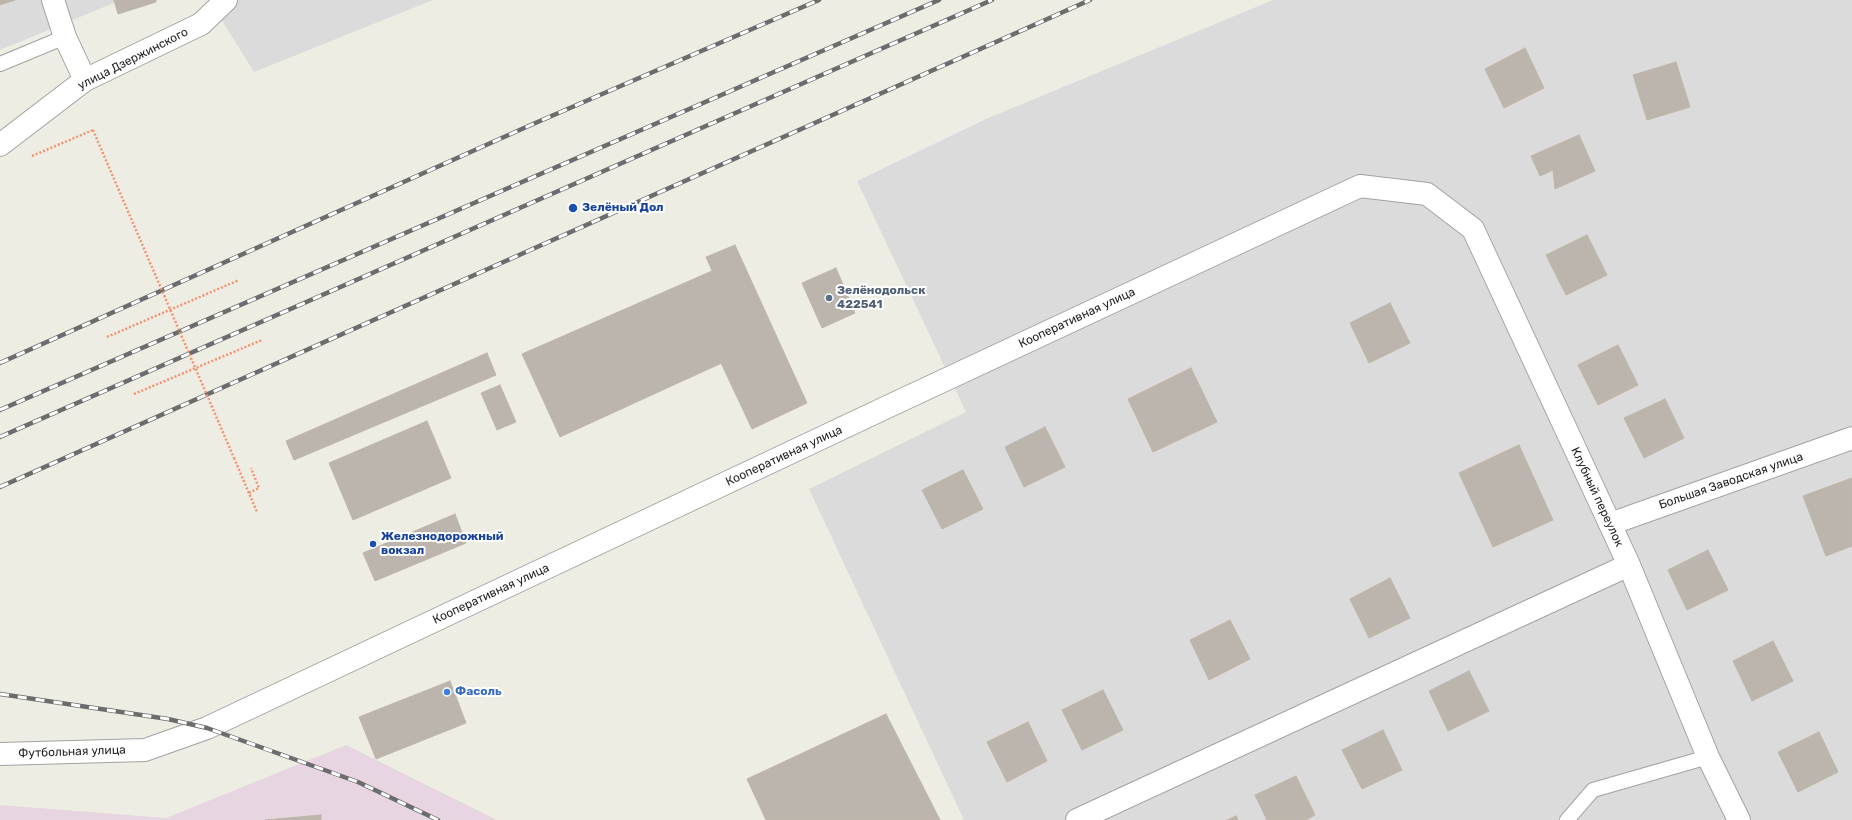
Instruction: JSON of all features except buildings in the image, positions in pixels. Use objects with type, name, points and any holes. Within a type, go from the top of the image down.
[{"type":"street","points":[[53,0],[65,36],[85,80]]},
{"type":"street","name":"улица Дзержинского","points":[[0,145],[85,80],[201,24],[226,0]]},
{"type":"street","name":"Кооперативная улица","points":[[145,750],[207,728],[887,407],[1360,186],[1427,194]]},
{"type":"street","name":"Клубный переулок","points":[[1427,194],[1473,229],[1629,565],[1708,757],[1739,820]]},
{"type":"street","name":"Большая Заводская улица","points":[[1610,524],[1852,438]]},
{"type":"street","points":[[1077,820],[1629,565]]},
{"type":"street","name":"Футбольная улица","points":[[0,754],[145,750]]},
{"type":"lane","points":[[0,64],[65,36]]},
{"type":"lane","points":[[1567,820],[1593,790],[1708,757]]},
{"type":"path","points":[[29,157],[93,130],[257,512]]},
{"type":"path","points":[[107,337],[239,280]]},
{"type":"path","points":[[134,394],[262,340]]},
{"type":"path","points":[[249,493],[259,488],[251,468]]},
{"type":"shaded area","points":[[0,0],[121,0],[0,50]]},
{"type":"shaded area","points":[[209,0],[433,0],[254,72]]},
{"type":"shaded area","points":[[1273,0],[1852,0],[1852,820],[964,820],[809,489],[966,412],[857,181],[986,119]]},
{"type":"shaded area","points":[[346,745],[497,820],[0,820],[0,805],[166,818]]},
{"type":"railway","points":[[0,363],[533,124],[819,0]]},
{"type":"railway","points":[[0,410],[939,0]]},
{"type":"railway","points":[[0,437],[992,0]]},
{"type":"railway","points":[[0,487],[1090,0]]},
{"type":"railway","points":[[0,694],[168,719],[207,728],[358,782],[438,820]]},
{"type":"place","name":"Зелёный Дол","points":[[573,208]]},
{"type":"place","name":"Зелёнодольск 422541","points":[[829,298]]},
{"type":"place","name":"Железнодорожный вокзал","points":[[373,544]]},
{"type":"place","name":"Фасоль","points":[[447,692]]}]
